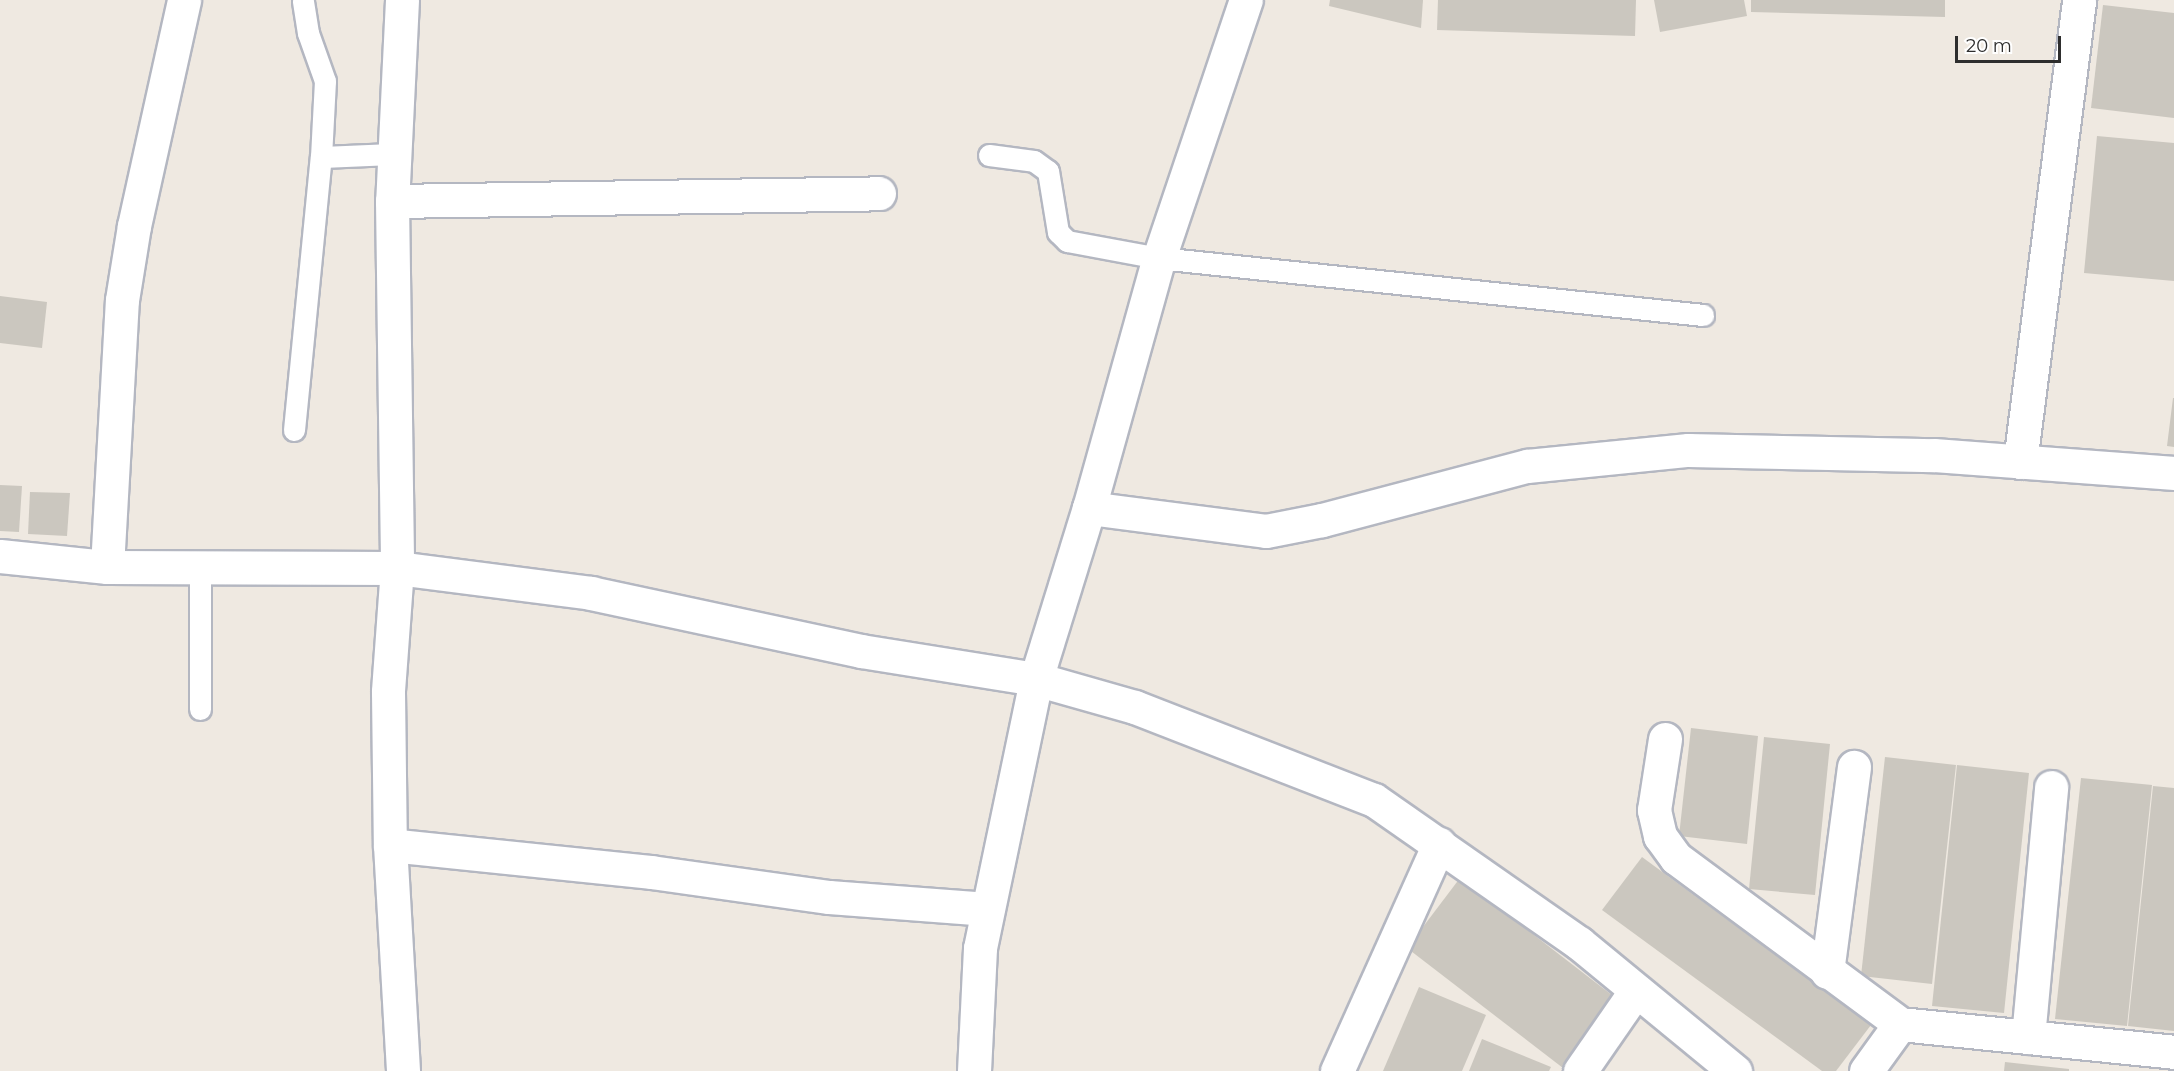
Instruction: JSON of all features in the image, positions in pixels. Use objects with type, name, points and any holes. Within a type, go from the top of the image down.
[{"type":"street","points":[[107,567],[122,300],[134,226],[184,0]]},
{"type":"street","points":[[402,0],[392,201],[397,568],[388,692],[390,845],[403,1071]]},
{"type":"street","points":[[974,1071],[980,948],[1036,679],[1089,508],[1159,258],[1246,0]]},
{"type":"street","points":[[2020,462],[2079,0]]},
{"type":"street","points":[[392,201],[879,193]]},
{"type":"street","points":[[1089,508],[1266,531],[1322,520],[1527,466],[1688,450],[1934,455],[2174,473]]},
{"type":"street","points":[[0,556],[107,567],[397,568],[591,593],[861,651],[1036,679],[1135,707],[1374,800],[1579,943],[1735,1071]]},
{"type":"street","points":[[1665,739],[1654,810],[1660,836],[1676,858],[1900,1024],[2174,1052]]},
{"type":"street","points":[[1827,972],[1854,767]]},
{"type":"street","points":[[2028,1037],[2051,787]]},
{"type":"street","points":[[1337,1071],[1439,844]]},
{"type":"street","points":[[390,845],[651,872],[829,897],[988,909]]},
{"type":"street","points":[[1580,1071],[1636,990]]},
{"type":"street","points":[[1866,1071],[1900,1024]]},
{"type":"lane","points":[[294,430],[321,157],[325,81],[308,33],[303,0]]},
{"type":"lane","points":[[321,157],[393,154]]},
{"type":"lane","points":[[989,155],[1034,161],[1048,171],[1058,232],[1067,241],[1159,258],[1703,315]]},
{"type":"lane","points":[[200,567],[200,709]]},
{"type":"building","points":[[1330,0],[1423,0],[1421,28],[1329,6]]},
{"type":"building","points":[[1438,0],[1636,0],[1635,36],[1437,30]]},
{"type":"building","points":[[1654,0],[1744,0],[1747,16],[1660,32]]},
{"type":"building","points":[[1751,0],[1945,0],[1945,17],[1751,12]]},
{"type":"building","points":[[2103,5],[2174,13],[2174,118],[2091,108]]},
{"type":"building","points":[[2097,136],[2174,143],[2174,281],[2084,273]]},
{"type":"building","points":[[0,296],[47,302],[42,348],[0,343]]},
{"type":"building","points":[[2174,398],[2174,447],[2167,446]]},
{"type":"building","points":[[0,485],[22,486],[19,532],[0,531]]},
{"type":"building","points":[[30,492],[70,493],[67,536],[28,534]]},
{"type":"building","points":[[1691,728],[1758,736],[1747,844],[1679,836]]},
{"type":"building","points":[[1764,737],[1830,744],[1815,895],[1749,889]]},
{"type":"building","points":[[1885,757],[1956,765],[1932,984],[1861,976]]},
{"type":"building","points":[[1957,765],[2029,773],[2004,1013],[1932,1006]]},
{"type":"building","points":[[2081,778],[2152,785],[2127,1026],[2055,1019]]},
{"type":"building","points":[[2153,786],[2174,788],[2174,1031],[2128,1026]]},
{"type":"building","points":[[1642,857],[1871,1025],[1836,1071],[1822,1071],[1602,910]]},
{"type":"building","points":[[1460,878],[1617,999],[1563,1068],[1407,948]]},
{"type":"building","points":[[1419,987],[1486,1015],[1462,1071],[1383,1071]]},
{"type":"building","points":[[1482,1039],[1551,1067],[1549,1071],[1469,1071]]},
{"type":"building","points":[[2005,1062],[2069,1069],[2069,1071],[2004,1071]]}]
